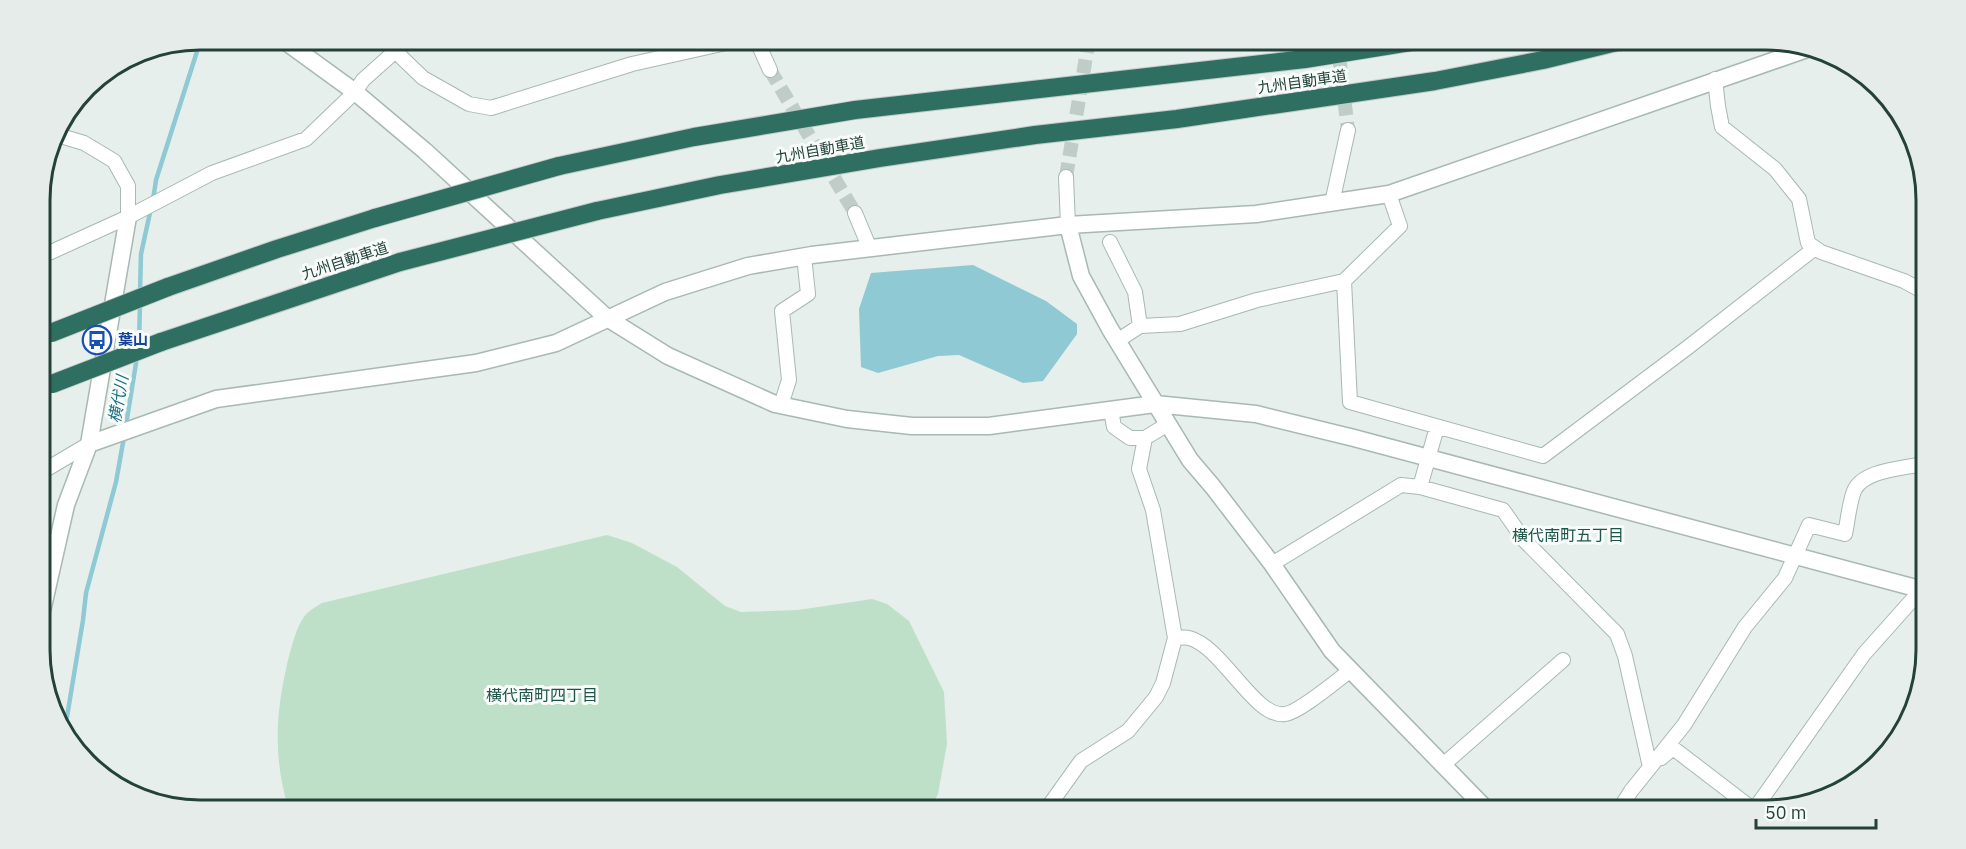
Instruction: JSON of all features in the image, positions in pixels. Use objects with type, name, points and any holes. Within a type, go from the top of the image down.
[{"type":"highway","name":"九州自動車道","points":[[50,334],[168,287],[277,249],[375,218],[560,166],[694,137],[855,110],[1305,59],[1361,50]]},
{"type":"highway","name":"九州自動車道","points":[[50,385],[160,342],[400,262],[597,211],[720,185],[880,158],[1035,135],[1177,119],[1435,81],[1584,50]]},
{"type":"street","points":[[297,50],[356,92],[425,151],[607,318],[668,356],[781,405],[847,419],[912,426],[988,426],[1155,404],[1256,414],[1428,457],[1795,555],[1916,584]]},
{"type":"street","points":[[50,252],[128,217],[213,173],[306,139],[356,92],[363,80],[395,51],[423,78],[469,104],[491,108],[632,64],[695,50]]},
{"type":"street","points":[[761,50],[770,70]]},
{"type":"street","points":[[50,467],[89,444],[216,399],[476,363],[556,344],[665,292],[748,266],[804,256],[1068,225],[1256,214],[1389,194],[1797,52]]},
{"type":"street","points":[[1715,79],[1722,127],[1775,169],[1798,199],[1808,243],[1821,252],[1904,281],[1916,288]]},
{"type":"street","points":[[1332,203],[1348,130]]},
{"type":"street","points":[[50,576],[66,505],[89,444],[128,217],[128,186],[114,161],[84,143],[63,137]]},
{"type":"street","points":[[1066,177],[1068,225],[1081,276],[1117,341],[1190,460],[1272,564],[1332,651],[1476,799]]},
{"type":"street","points":[[1117,341],[1140,327],[1180,324],[1257,300],[1344,280],[1400,226],[1389,194]]},
{"type":"street","points":[[855,213],[870,249]]},
{"type":"street","points":[[1110,242],[1135,292],[1140,327]]},
{"type":"street","points":[[1344,280],[1350,402],[1543,456],[1815,248]]},
{"type":"street","points":[[781,405],[789,380],[782,311],[808,294],[804,256]]},
{"type":"street","points":[[1111,410],[1114,427],[1130,438],[1145,438],[1168,424]]},
{"type":"street","points":[[1420,487],[1437,427]]},
{"type":"street","points":[[1054,799],[1081,761],[1128,731],[1156,697],[1163,683],[1175,638],[1153,510],[1139,469],[1145,438]]},
{"type":"street","points":[[1627,799],[1684,725],[1745,627],[1785,578],[1809,525],[1845,534],[1854,491],[1863,479],[1873,474],[1916,465]]},
{"type":"street","points":[[1272,564],[1401,485],[1420,487],[1503,510],[1524,540],[1617,634],[1625,656],[1650,767]]},
{"type":"street","points":[[1762,799],[1864,654],[1916,596]]},
{"type":"street","points":[[1175,638],[1190,638],[1210,650],[1261,706],[1284,715],[1299,708],[1351,670]]},
{"type":"street","points":[[1443,765],[1563,660]]},
{"type":"street","points":[[1650,767],[1673,748],[1740,799]]},
{"type":"green space","points":[[607,535],[632,543],[677,567],[725,606],[741,612],[798,610],[872,599],[887,604],[909,621],[944,692],[947,744],[938,794],[935,800],[286,800],[278,752],[281,695],[289,656],[299,626],[308,613],[322,603]]},
{"type":"water","points":[[973,265],[1046,301],[1077,324],[1077,334],[1043,381],[1023,383],[959,355],[938,356],[878,373],[861,367],[859,309],[871,273]]},
{"type":"waterway","name":"横代川","points":[[153,200],[156,180],[197,50]]},
{"type":"waterway","name":"横代川","points":[[140,292],[141,254],[151,208]]},
{"type":"waterway","name":"横代川","points":[[139,346],[140,303]]},
{"type":"waterway","name":"横代川","points":[[126,425],[137,357]]},
{"type":"waterway","name":"横代川","points":[[67,718],[86,593],[116,482],[124,437]]},
{"type":"tunnel","points":[[1066,177],[1087,50]]},
{"type":"tunnel","points":[[1338,50],[1348,130]]},
{"type":"tunnel","points":[[770,70],[855,213]]},
{"type":"place","name":"葉山","points":[[97,340]]},
{"type":"district","name":"横代南町五丁目","points":[[1568,535]]},
{"type":"district","name":"横代南町四丁目","points":[[542,695]]}]
